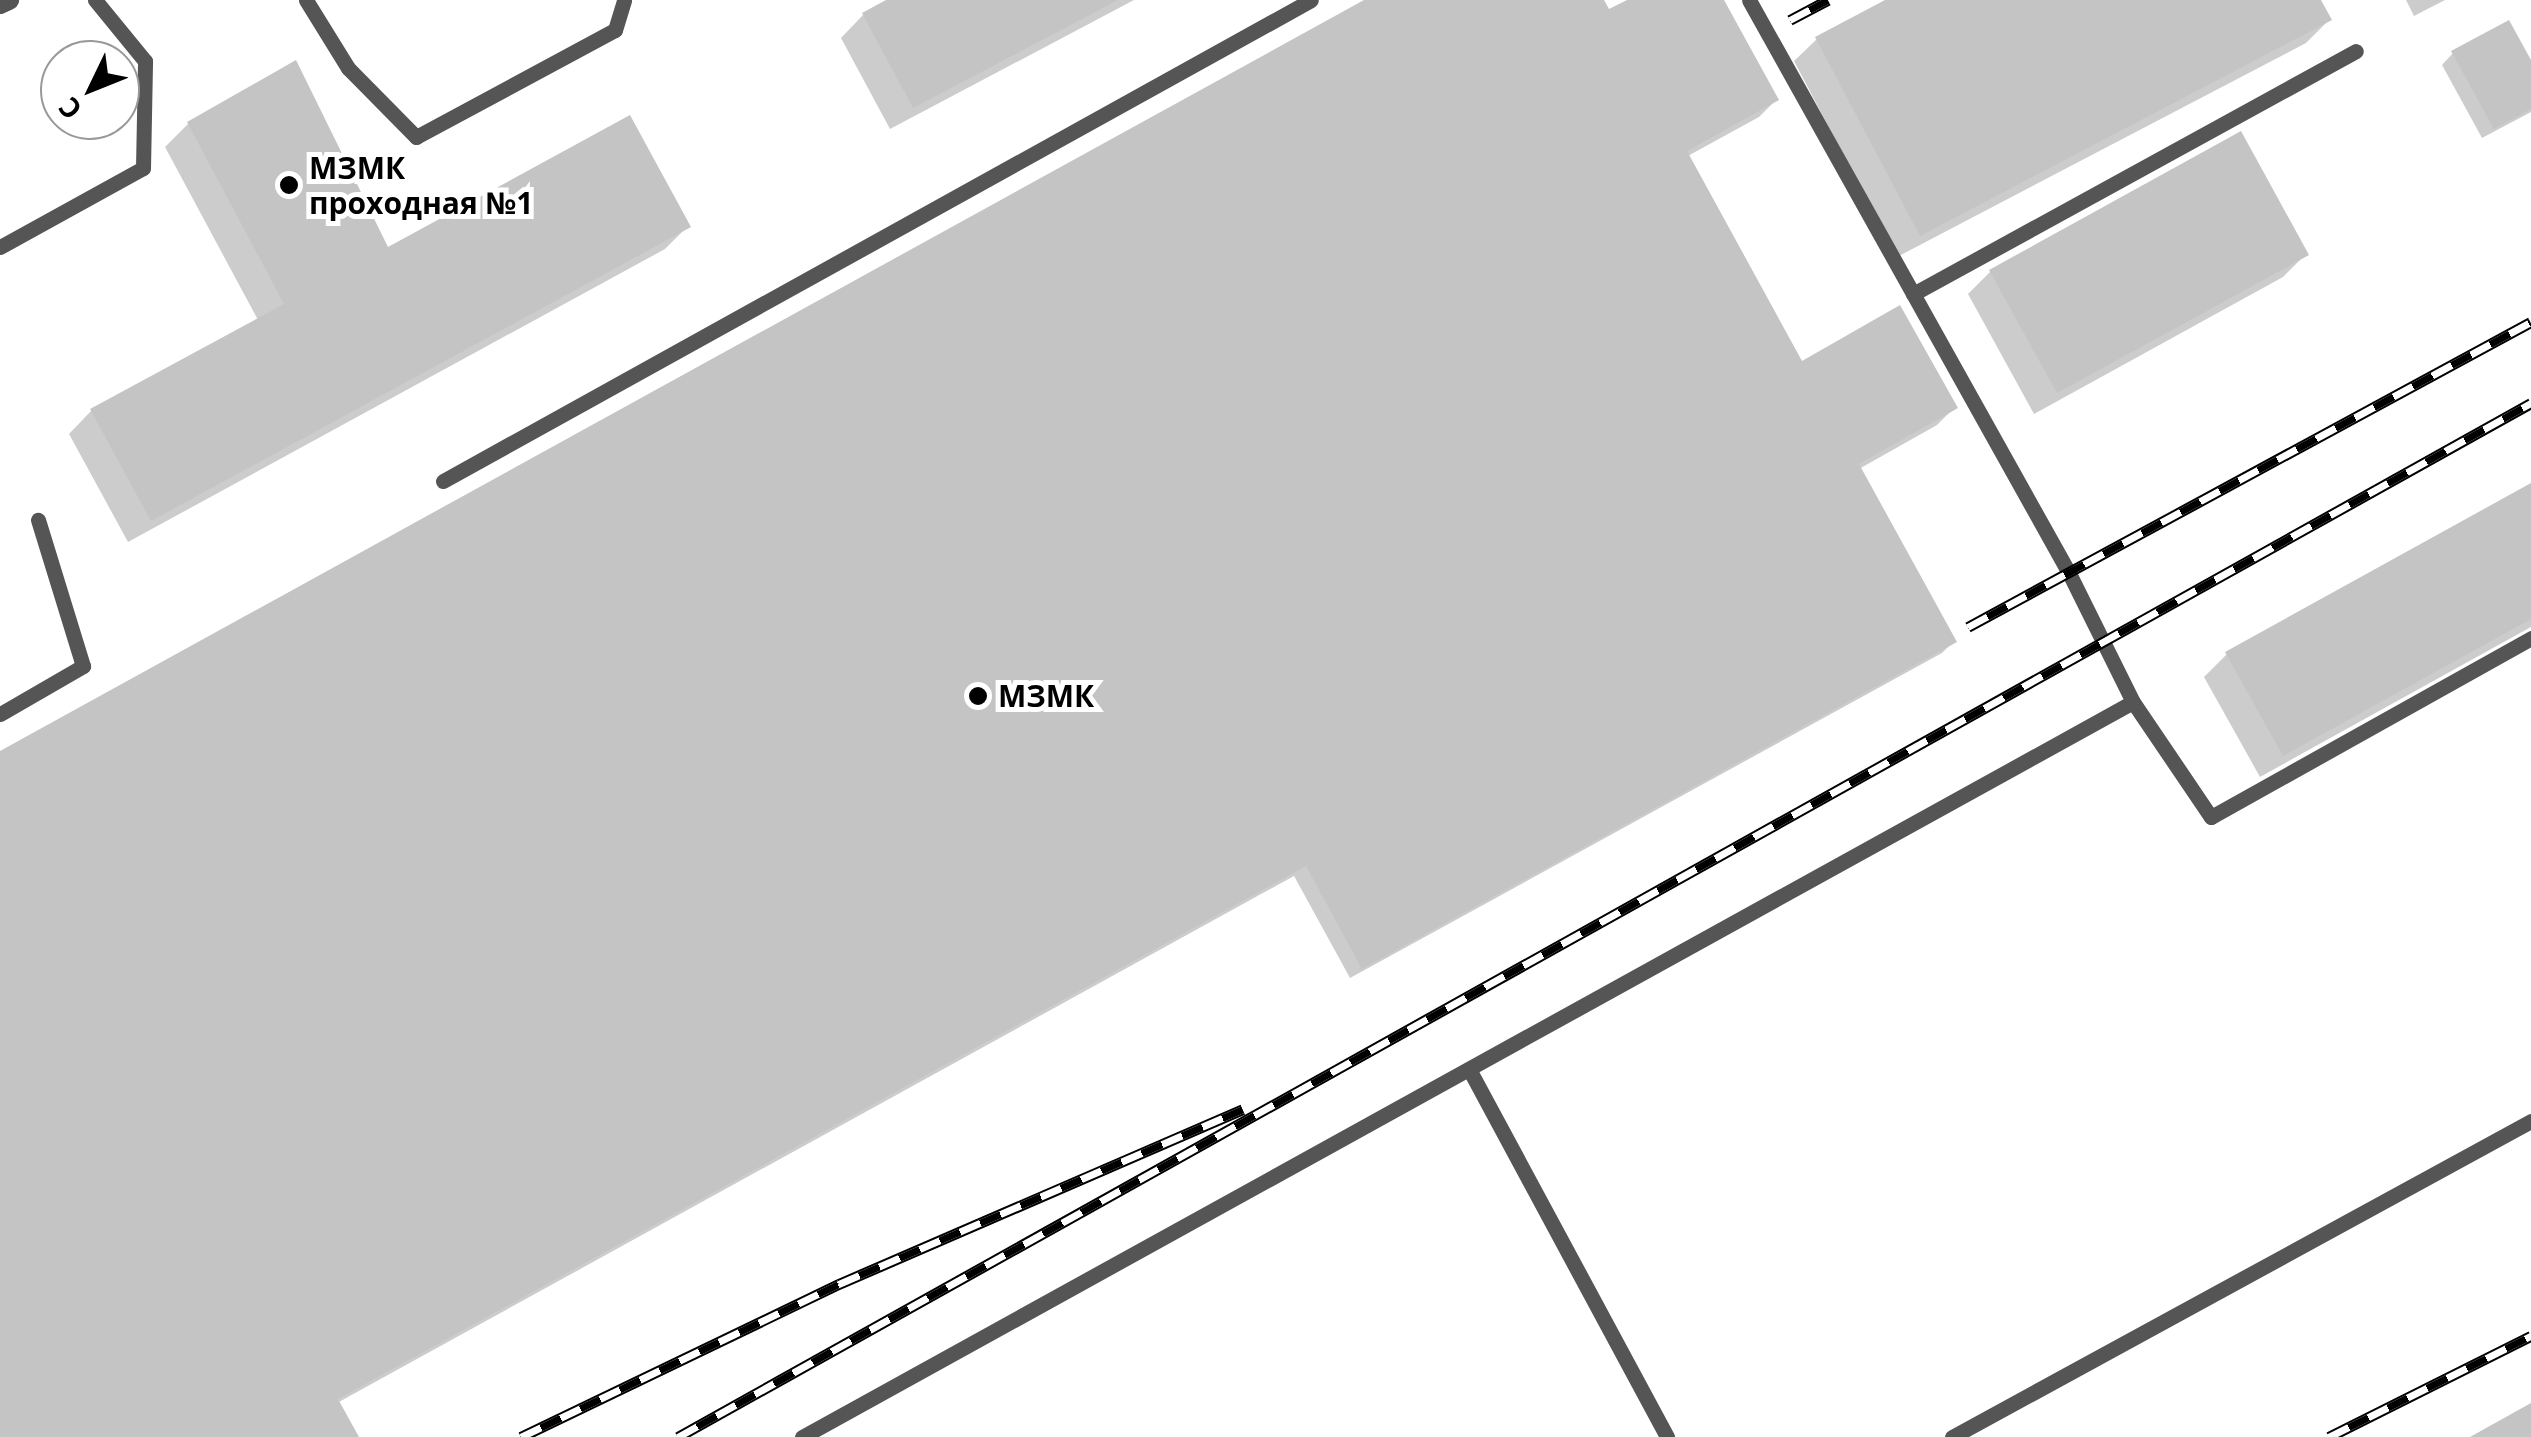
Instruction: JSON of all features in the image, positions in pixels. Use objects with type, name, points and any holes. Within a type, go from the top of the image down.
[{"type":"street","points":[[0,4],[8,0]]},
{"type":"lane","points":[[0,247],[142,168],[145,62],[95,0]]},
{"type":"lane","points":[[306,0],[348,68],[416,138],[615,30],[624,0]]},
{"type":"lane","points":[[443,480],[1311,0]]},
{"type":"lane","points":[[1749,0],[2069,572],[2132,702],[2211,818],[2531,638]]},
{"type":"lane","points":[[1913,294],[2356,52]]},
{"type":"lane","points":[[0,714],[83,666],[38,520]]},
{"type":"lane","points":[[802,1437],[2132,702]]},
{"type":"lane","points":[[1469,1068],[1667,1437]]},
{"type":"lane","points":[[1952,1437],[2531,1121]]},
{"type":"building","points":[[886,0],[1118,0],[913,108],[862,13]]},
{"type":"building","name":"МЗМК","points":[[1364,0],[1604,0],[1609,9],[1627,0],[1724,0],[1779,100],[1687,151],[1802,361],[1900,305],[1958,408],[1859,464],[1957,642],[1362,969],[1306,866],[338,1399],[359,1437],[0,1437],[0,751]]},
{"type":"building","points":[[1885,0],[2321,0],[2332,20],[1920,236],[1815,37]]},
{"type":"building","points":[[2509,20],[2531,60],[2531,109],[2494,129],[2451,51]]},
{"type":"building","points":[[296,60],[388,247],[630,115],[691,227],[151,521],[90,409],[284,304],[187,122]]},
{"type":"building","points":[[2241,131],[2309,255],[2057,393],[1989,270]]},
{"type":"building","points":[[2531,483],[2531,619],[2283,756],[2225,652]]},
{"type":"building","points":[[2531,1403],[2531,1437],[2470,1437]]},
{"type":"railway","points":[[1790,20],[1828,0]]},
{"type":"railway","points":[[1968,627],[2531,322]]},
{"type":"railway","points":[[678,1437],[2531,403]]},
{"type":"railway","points":[[521,1437],[839,1284],[1243,1109]]},
{"type":"railway","points":[[2329,1437],[2531,1336]]},
{"type":"place","name":"МЗМК проходная №1","points":[[289,185]]},
{"type":"place","name":"МЗМК","points":[[978,696]]}]
